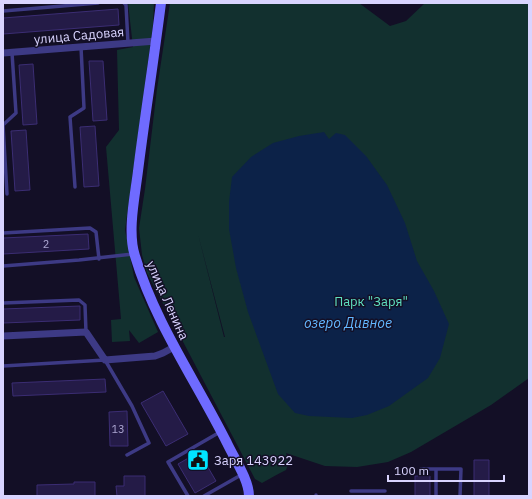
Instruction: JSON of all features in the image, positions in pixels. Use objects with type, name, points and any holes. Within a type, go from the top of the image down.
[{"type":"street","name":"улица Ленина","points":[[161,3],[135,197],[132,232],[134,254],[147,290],[174,347],[242,474],[249,496]]},
{"type":"street","name":"улица Садовая","points":[[3,53],[156,41]]},
{"type":"street","points":[[3,336],[86,332],[105,360],[155,356],[174,347]]},
{"type":"lane","points":[[3,11],[98,3]]},
{"type":"lane","points":[[124,3],[126,5],[128,43]]},
{"type":"lane","points":[[75,187],[70,117],[84,108],[81,47]]},
{"type":"lane","points":[[8,194],[3,125],[16,113],[12,52]]},
{"type":"lane","points":[[3,234],[90,228],[96,232],[99,259]]},
{"type":"lane","points":[[3,266],[99,259],[134,254]]},
{"type":"lane","points":[[3,303],[79,300],[85,305],[86,332]]},
{"type":"lane","points":[[3,366],[105,360],[132,406],[149,442],[127,454]]},
{"type":"lane","points":[[188,496],[168,462],[220,431]]},
{"type":"lane","points":[[421,469],[461,469],[460,496]]},
{"type":"lane","points":[[436,469],[436,496]]},
{"type":"lane","points":[[204,496],[242,474]]},
{"type":"lane","points":[[351,491],[385,491]]},
{"type":"lane","points":[[371,491],[371,496]]},
{"type":"green space","points":[[128,3],[154,3],[153,25],[125,230],[134,277],[158,332],[139,343],[129,330],[130,341],[112,342],[111,320],[121,319],[106,147],[119,130],[117,50],[133,47]]},
{"type":"green space","name":"Парк \"Заря\"","points":[[170,3],[359,3],[390,26],[406,21],[425,3],[529,3],[529,378],[491,405],[411,452],[388,462],[357,467],[325,466],[286,453],[289,462],[286,470],[262,483],[255,479],[147,273],[142,255],[139,228]],"holes":[[[198,234],[225,337],[224,337]]]},
{"type":"water","name":"озеро Дивное","points":[[324,132],[329,139],[336,133],[345,135],[366,156],[387,185],[405,223],[417,261],[434,291],[449,324],[440,358],[428,378],[389,406],[367,415],[352,418],[309,416],[295,413],[278,394],[248,312],[236,268],[229,229],[229,202],[232,177],[251,157],[273,143],[299,136]]},
{"type":"building","points":[[118,9],[119,25],[3,34],[3,18]]},
{"type":"building","points":[[89,61],[103,61],[107,120],[93,121]]},
{"type":"building","points":[[33,64],[37,124],[23,125],[19,65]]},
{"type":"building","points":[[95,126],[99,186],[84,187],[80,127]]},
{"type":"building","points":[[26,130],[30,190],[15,191],[11,131]]},
{"type":"building","points":[[88,234],[89,249],[3,254],[3,238]]},
{"type":"building","points":[[80,306],[80,320],[3,323],[3,309]]},
{"type":"building","points":[[105,379],[106,392],[13,396],[12,383]]},
{"type":"building","points":[[163,391],[188,434],[166,446],[141,403]]},
{"type":"building","points":[[127,411],[128,446],[110,446],[109,412]]},
{"type":"building","points":[[199,452],[216,481],[195,493],[178,464]]},
{"type":"building","points":[[474,460],[489,460],[489,496],[474,496]]},
{"type":"building","points":[[124,476],[145,476],[145,496],[117,496],[116,486],[124,486]]},
{"type":"building","points":[[415,476],[430,476],[430,496],[415,496]]},
{"type":"building","points":[[74,482],[95,482],[95,496],[37,496],[37,485],[74,484]]},
{"type":"place","name":"Заря 143922","points":[[198,460]]}]
